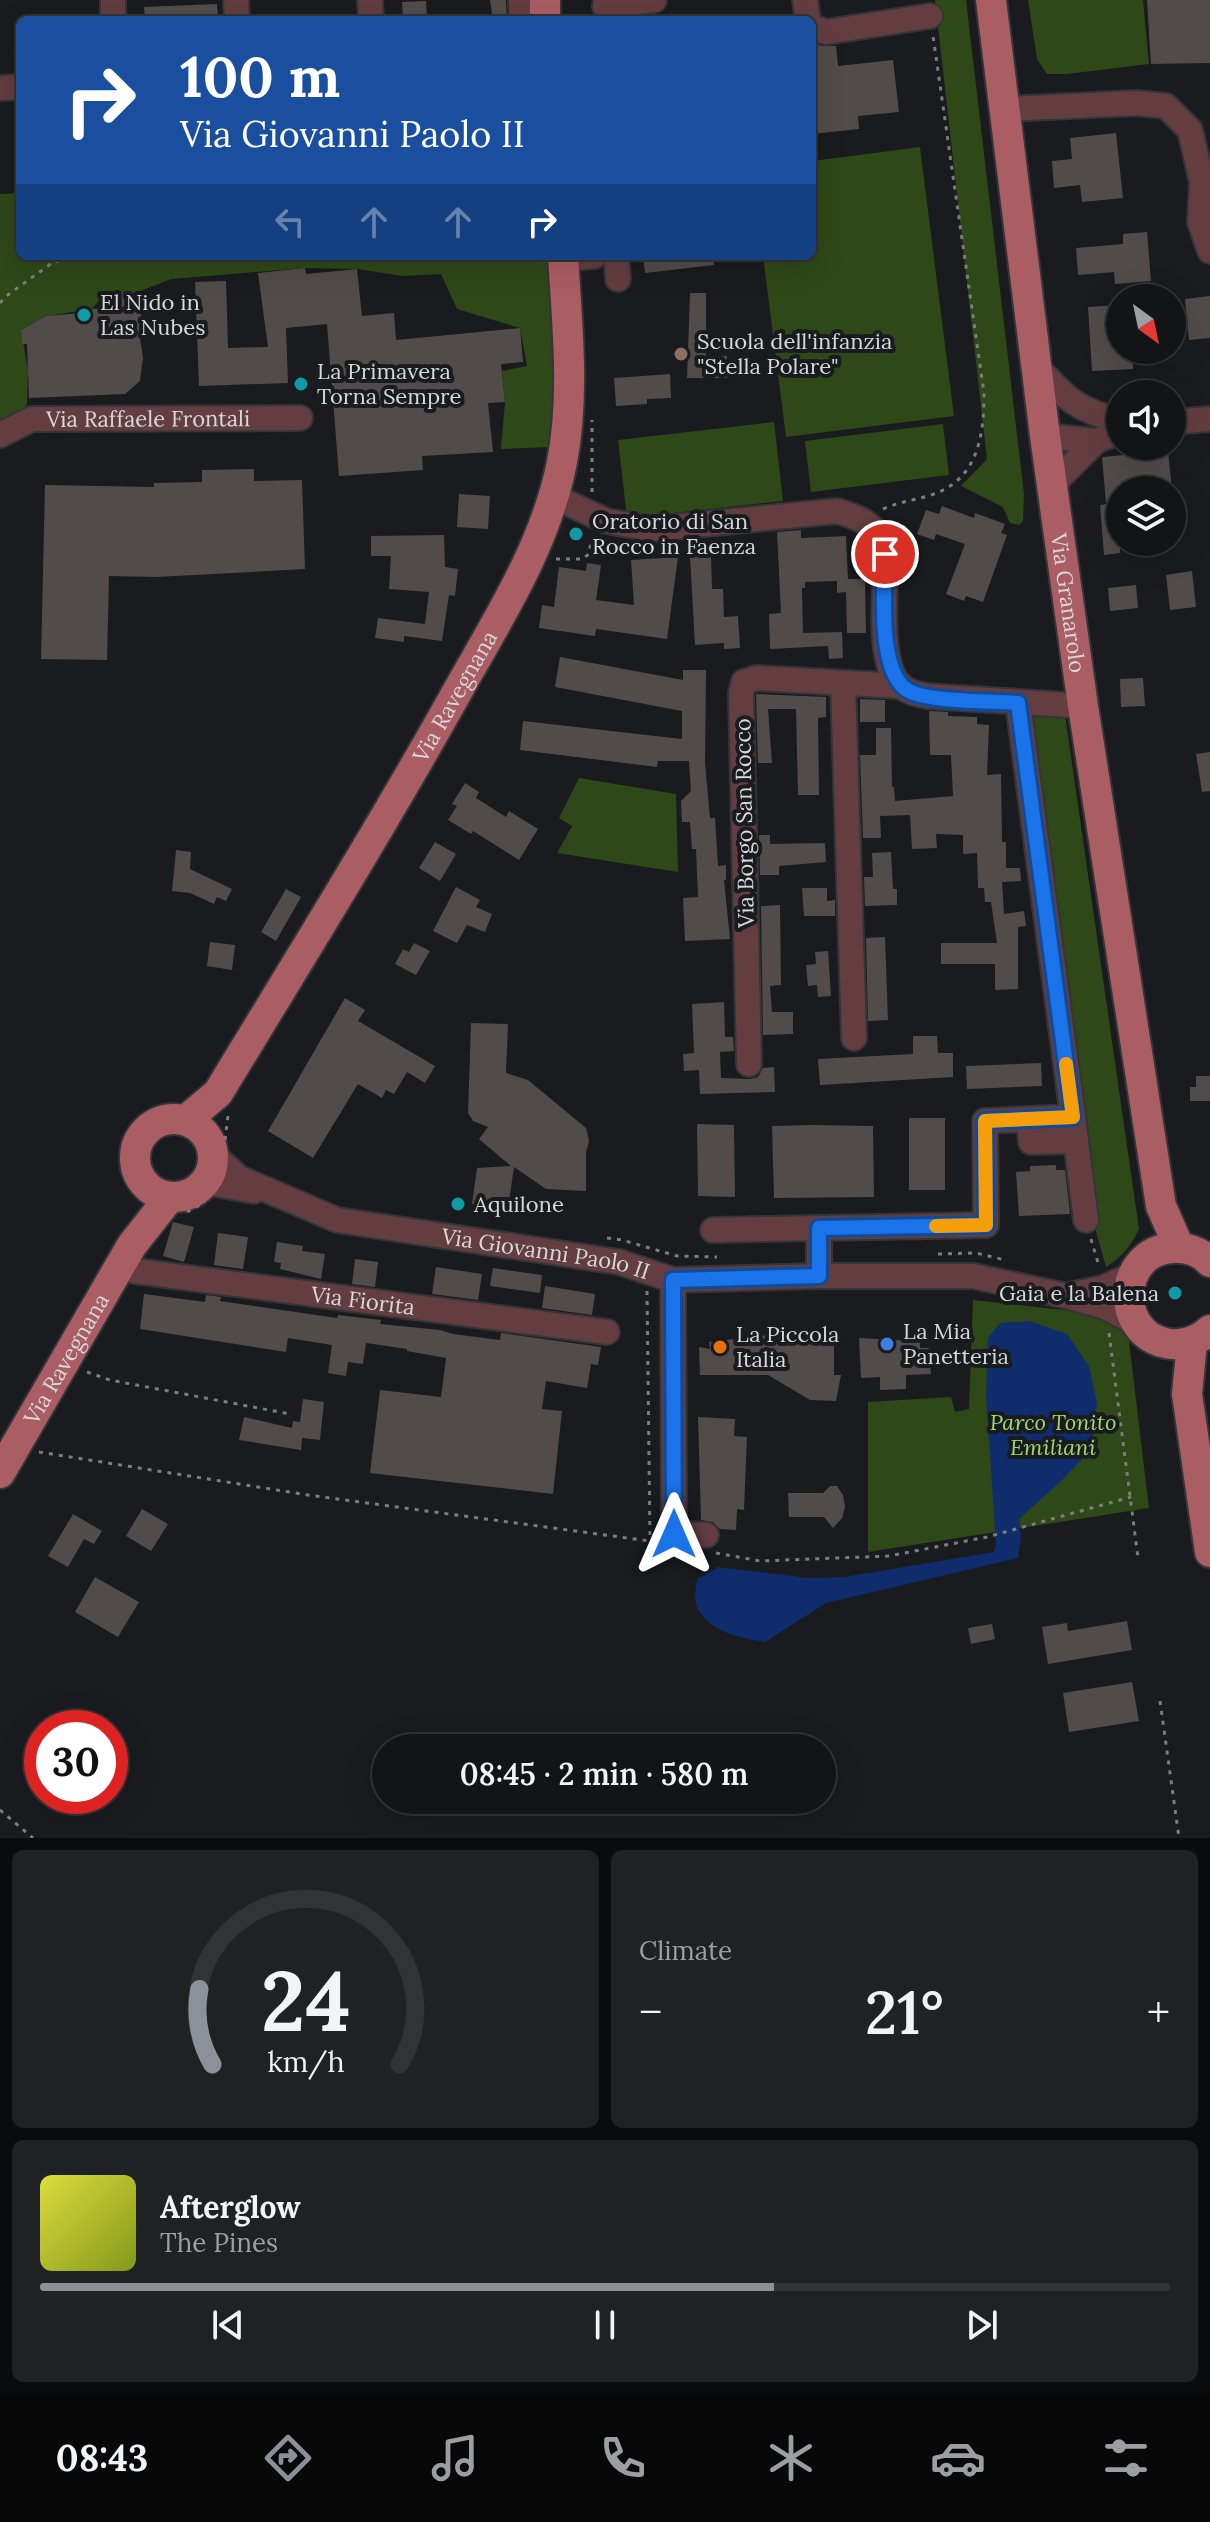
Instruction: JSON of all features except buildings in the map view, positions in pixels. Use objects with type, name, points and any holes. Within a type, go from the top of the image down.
[{"type":"main road","name":"Via Granarolo","points":[[991,0],[1045,436],[1083,706],[1161,1206]]},
{"type":"main road","name":"Via Ravegnana","points":[[0,1473],[126,1255],[170,1197],[190,1194],[225,1100],[522,576],[553,496],[562,462],[568,416],[563,260]]},
{"type":"main road","name":"Via Ravegnana","points":[[126,1255],[142,1180],[135,1160],[139,1139],[154,1124],[175,1118],[208,1149]]},
{"type":"main road","points":[[142,1180],[150,1189],[170,1197]]},
{"type":"main road","points":[[1161,1206],[1179,1247]]},
{"type":"main road","points":[[1161,1206],[1141,1265],[1127,1291],[1129,1308],[1136,1323],[1155,1340],[1190,1338],[1187,1394],[1210,1552]]},
{"type":"main road","points":[[1141,1265],[1164,1249],[1179,1247],[1193,1250],[1210,1262]]},
{"type":"street","points":[[605,9],[654,0]]},
{"type":"street","points":[[816,30],[826,32],[930,16]]},
{"type":"street","points":[[1004,109],[1137,103],[1166,106],[1190,130],[1202,182],[1200,222],[1210,251]]},
{"type":"street","points":[[1036,366],[1064,396],[1090,413],[1106,417]]},
{"type":"street","points":[[1045,436],[1063,424],[1090,413]]},
{"type":"street","name":"Via Raffaele Frontali","points":[[0,435],[32,419],[300,418]]},
{"type":"street","points":[[1186,421],[1210,419]]},
{"type":"street","points":[[1045,436],[1096,441]]},
{"type":"street","points":[[1052,485],[1096,441],[1106,437]]},
{"type":"street","points":[[553,496],[592,516],[653,529],[837,511],[861,518],[880,537],[885,554],[884,629],[890,666],[901,686]]},
{"type":"street","name":"Via Borgo San Rocco","points":[[749,1064],[741,693],[744,682],[757,678],[901,686],[927,696],[1083,706]]},
{"type":"street","points":[[843,684],[854,1038]]},
{"type":"street","points":[[1018,703],[1086,1220]]},
{"type":"street","points":[[713,1230],[986,1225],[985,1121],[1029,1119],[1075,1129]]},
{"type":"street","name":"Via Giovanni Paolo II","points":[[208,1149],[275,1195],[337,1220],[619,1262],[648,1260],[673,1280],[973,1276],[1067,1296],[1104,1297],[1141,1265]]},
{"type":"street","points":[[819,1228],[819,1276]]},
{"type":"street","name":"Via Fiorita","points":[[126,1255],[135,1271],[607,1332]]},
{"type":"street","points":[[673,1280],[670,1539],[709,1544]]},
{"type":"street","points":[[1104,1297],[1136,1323]]},
{"type":"path","points":[[861,518],[902,501],[947,488],[966,474],[978,450],[984,423],[984,393],[930,16]]},
{"type":"path","points":[[0,303],[60,260]]},
{"type":"path","points":[[554,559],[582,559],[589,554],[592,421]]},
{"type":"path","points":[[208,1149],[227,1119],[225,1100]]},
{"type":"path","points":[[1086,1220],[1104,1297],[1138,1558]]},
{"type":"path","points":[[606,1238],[648,1260],[677,1256],[723,1257]]},
{"type":"path","points":[[935,1254],[976,1253],[1006,1260]]},
{"type":"path","points":[[648,1260],[650,1541]]},
{"type":"path","points":[[65,1362],[110,1380],[290,1414]]},
{"type":"path","points":[[17,1443],[31,1451],[308,1495],[650,1541],[670,1539]]},
{"type":"path","points":[[709,1544],[760,1561],[889,1556],[987,1537],[1131,1497]]},
{"type":"path","points":[[1160,1701],[1179,1838]]},
{"type":"path","points":[[0,1810],[33,1838]]},
{"type":"green space","points":[[935,0],[966,0],[1024,494],[1023,521],[1019,525],[1010,523],[1003,507],[961,486],[987,459]]},
{"type":"green space","points":[[1028,0],[1143,0],[1149,64],[1047,74],[1037,59]]},
{"type":"green space","points":[[920,147],[954,416],[786,437],[764,260],[816,260],[816,160]]},
{"type":"green space","points":[[16,193],[16,260],[555,260],[558,326],[549,447],[501,449],[505,402],[502,371],[527,366],[520,328],[457,309],[441,274],[403,276],[357,269],[305,268],[171,279],[138,292],[105,293],[92,309],[46,316],[21,330],[28,370],[27,405],[16,416],[0,422],[0,194]]},
{"type":"green space","points":[[774,422],[783,501],[627,518],[618,440]]},
{"type":"green space","points":[[943,424],[949,475],[811,492],[805,441]]},
{"type":"green space","points":[[1064,708],[1139,1229],[1126,1251],[1106,1267],[1092,1217],[1029,713]]},
{"type":"green space","points":[[579,778],[676,794],[678,872],[557,853],[572,826],[559,818]]},
{"type":"green space","name":"Parco Tonito Emiliani","points":[[973,1300],[1101,1314],[1128,1333],[1149,1508],[868,1552],[868,1402],[951,1397],[955,1412],[969,1409]]},
{"type":"water","points":[[1029,1321],[1067,1334],[1089,1366],[1097,1404],[1091,1450],[1019,1519],[1021,1538],[1018,1558],[826,1603],[765,1642],[735,1636],[707,1621],[696,1604],[697,1579],[718,1567],[809,1578],[844,1577],[994,1552],[996,1544],[986,1395],[988,1338],[1000,1323]]},
{"type":"slow traffic","points":[[936,1226],[986,1225],[985,1121],[1073,1117],[1066,1064]]},
{"type":"place","name":"El Nido in Las Nubes","points":[[84,315]]},
{"type":"place","name":"Scuola dell'infanzia \"Stella Polare\"","points":[[681,354]]},
{"type":"place","name":"La Primavera Torna Sempre","points":[[301,384]]},
{"type":"place","name":"Oratorio di San Rocco in Faenza","points":[[576,534]]},
{"type":"place","name":"Aquilone","points":[[458,1204]]},
{"type":"place","name":"Gaia e la Balena","points":[[1175,1293]]},
{"type":"place","name":"La Mia Panetteria","points":[[887,1344]]},
{"type":"place","name":"La Piccola Italia","points":[[720,1347]]},
{"type":"route","points":[[674,1534],[673,1280],[819,1276],[819,1228],[986,1225],[985,1121],[1073,1117],[1018,703],[927,696],[901,686],[890,666],[884,629],[885,554]]}]
